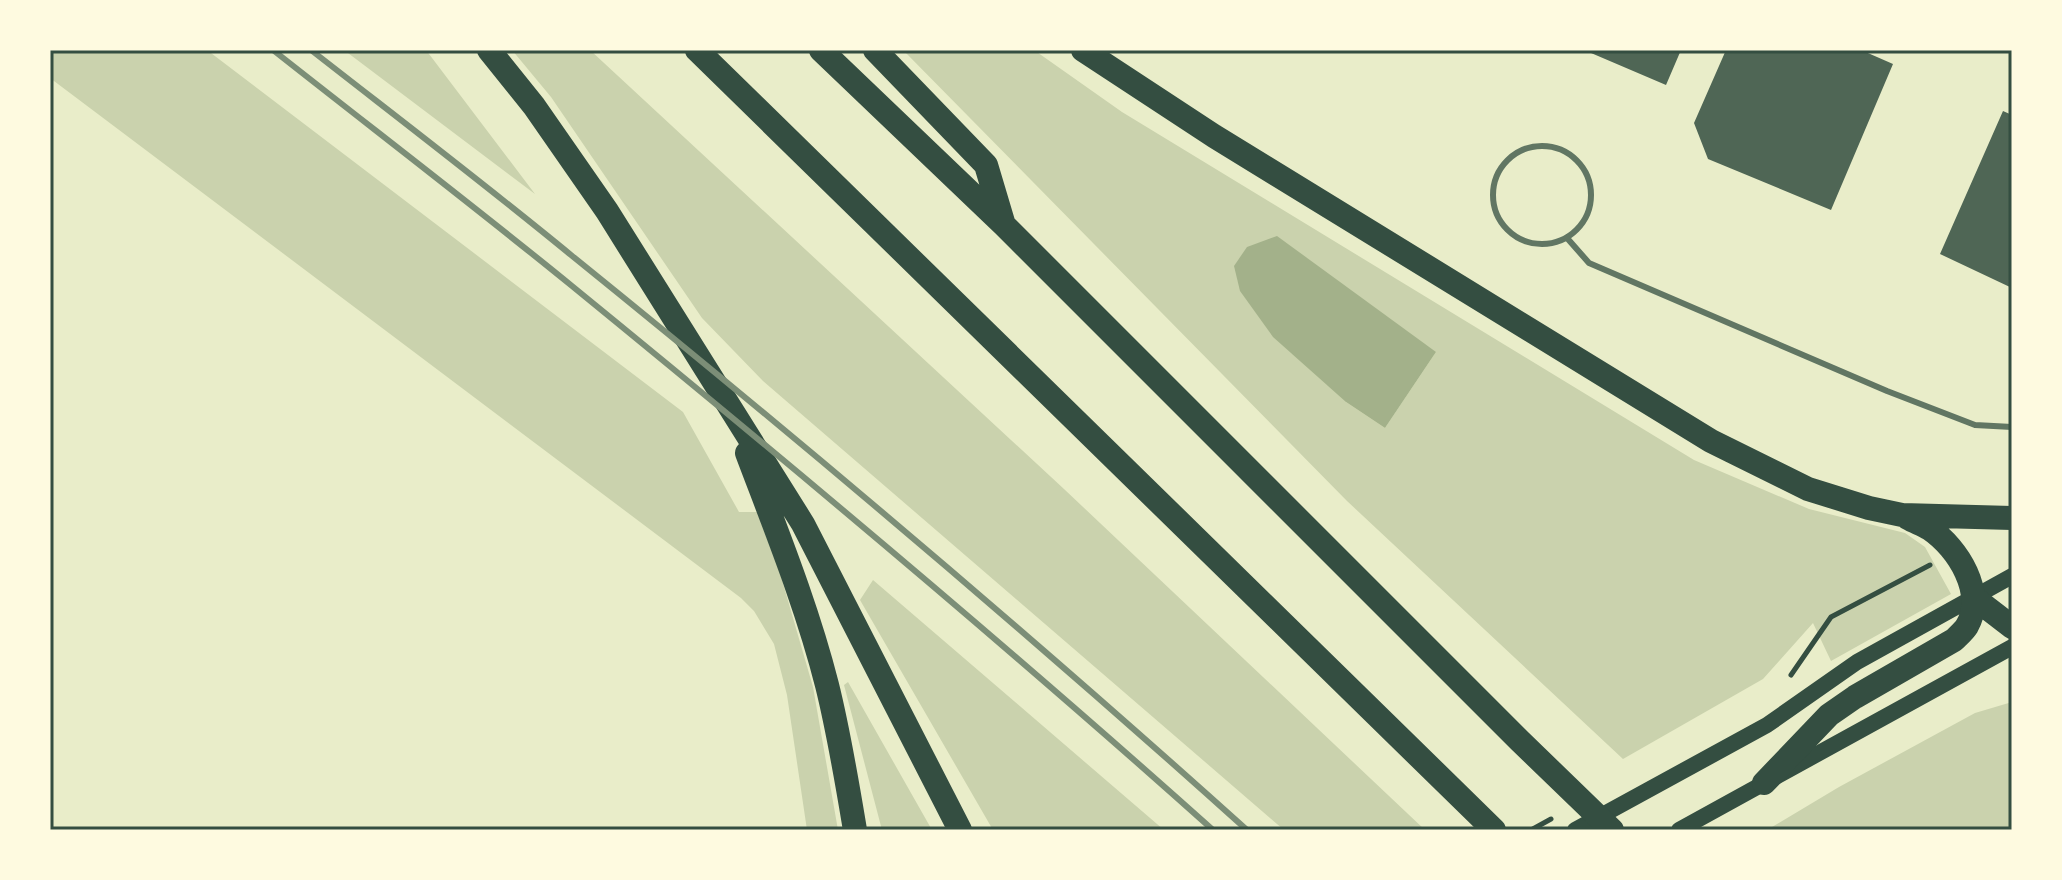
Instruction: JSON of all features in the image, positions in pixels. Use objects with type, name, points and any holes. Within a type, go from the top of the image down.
[{"type":"highway","points":[[489,50],[534,106],[607,211],[803,524],[960,830]]},
{"type":"highway","points":[[697,50],[1494,830]]},
{"type":"highway","points":[[821,50],[1003,224],[1612,830]]},
{"type":"highway","points":[[875,50],[986,165],[1003,224]]},
{"type":"highway","points":[[1083,50],[1214,136],[1711,441],[1808,489],[1902,515],[1929,528],[1947,543],[1962,565],[1973,597],[1972,614],[1966,628],[1954,640],[1829,715],[1764,783]]},
{"type":"highway","points":[[728,402],[776,526],[810,629],[838,735],[855,830]]},
{"type":"highway","points":[[1902,515],[2012,518]]},
{"type":"highway","points":[[1973,597],[2012,627]]},
{"type":"main road","points":[[1575,830],[1767,725],[1857,662],[2012,576]]},
{"type":"main road","points":[[1679,830],[2012,647]]},
{"type":"lane","points":[[1529,147],[1556,148],[1571,155],[1582,166],[1589,181],[1591,197],[1588,214],[1567,238],[1552,244],[1537,245],[1508,232],[1499,220],[1493,206],[1492,190],[1496,175],[1517,152],[1529,147]]},
{"type":"lane","points":[[1567,238],[1589,263],[1873,385],[1975,425],[2012,427]]},
{"type":"path","points":[[1789,679],[1831,617],[1954,553]]},
{"type":"path","points":[[1531,830],[1558,815]]},
{"type":"shaded area","points":[[50,50],[207,50],[683,412],[739,512],[757,512],[780,573],[813,687],[838,830],[807,830],[787,695],[774,644],[754,611],[741,598],[50,78]]},
{"type":"shaded area","points":[[344,50],[426,50],[535,194]]},
{"type":"shaded area","points":[[512,50],[590,50],[1064,489],[1425,830],[1284,830],[763,381],[702,318],[551,97]]},
{"type":"shaded area","points":[[903,50],[1034,50],[1122,112],[1694,460],[1809,509],[1905,533],[1925,547],[1951,594],[1831,661],[1813,623],[1763,679],[1623,759],[1347,501]],"holes":[[[1436,352],[1385,428],[1346,402]]]},
{"type":"shaded area","points":[[1277,236],[1436,352],[1385,428],[1346,402],[1273,337],[1240,291],[1234,266],[1247,247]]},
{"type":"shaded area","points":[[873,580],[1164,830],[993,830],[860,600]]},
{"type":"shaded area","points":[[848,682],[932,830],[882,830],[844,685]]},
{"type":"shaded area","points":[[2012,702],[2012,830],[1767,830],[1975,713]]},
{"type":"building","points":[[1584,50],[1681,50],[1666,85]]},
{"type":"building","points":[[1726,50],[1861,50],[1893,64],[1831,210],[1708,159],[1694,123]]},
{"type":"building","points":[[2003,111],[2012,115],[2012,288],[1940,254]]},
{"type":"railway","points":[[273,50],[535,256],[734,419],[976,622],[1213,830]]},
{"type":"railway","points":[[311,50],[539,229],[828,466],[1247,830]]}]
